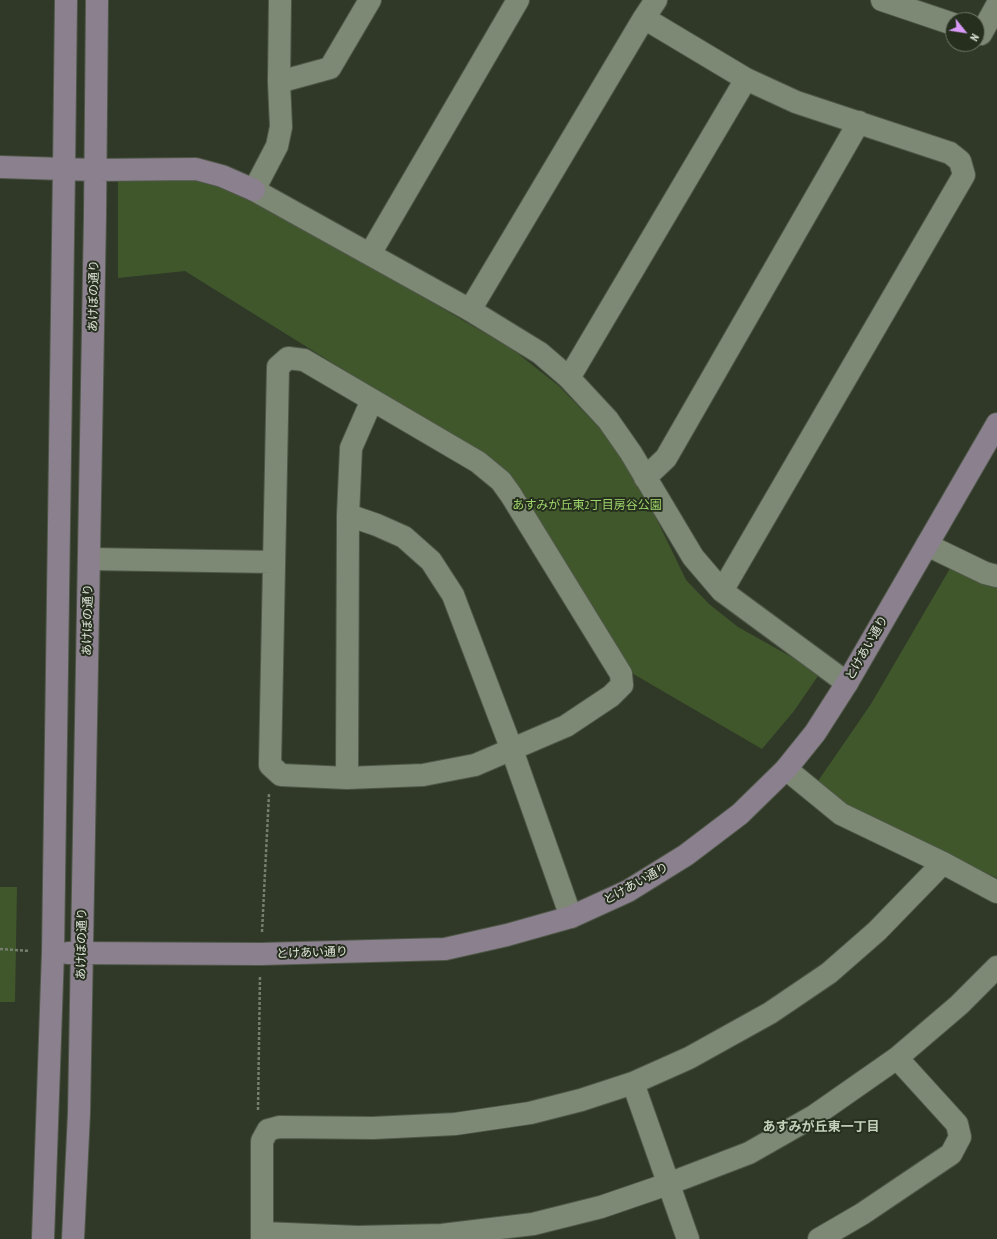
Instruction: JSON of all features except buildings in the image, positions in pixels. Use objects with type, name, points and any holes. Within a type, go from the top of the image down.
[{"type":"street","points":[[43,1239],[53,952],[66,0]]},
{"type":"street","name":"あけぼの通り","points":[[73,1239],[79,1113],[97,0]]},
{"type":"street","points":[[254,190],[277,146],[281,127],[279,82],[280,0]]},
{"type":"street","points":[[279,82],[330,68],[370,0]]},
{"type":"street","points":[[370,254],[518,0]]},
{"type":"street","points":[[470,310],[656,0]]},
{"type":"street","points":[[882,0],[945,21]]},
{"type":"street","points":[[985,27],[997,5]]},
{"type":"street","points":[[644,18],[746,79],[796,102],[950,153],[960,161],[964,174],[722,591]]},
{"type":"street","points":[[569,378],[746,79]]},
{"type":"street","points":[[645,478],[666,458],[859,122]]},
{"type":"street","points":[[0,167],[95,170],[196,169],[222,176],[254,190],[370,254],[470,310],[540,352],[569,378],[608,420],[631,453],[693,557],[722,591],[847,682]]},
{"type":"street","points":[[288,358],[304,360],[372,400],[478,462],[501,482],[511,495],[621,674],[622,685],[611,696],[566,726],[475,765],[423,775],[347,778],[281,775],[270,765],[278,367],[288,358]]},
{"type":"street","points":[[347,778],[348,515],[351,448],[372,400]]},
{"type":"street","name":"とけあい通り","points":[[53,952],[261,954],[445,949],[507,935],[571,917],[628,891],[686,855],[740,814],[786,769],[815,733],[847,682],[997,424]]},
{"type":"street","points":[[348,515],[377,525],[404,537],[431,561],[453,595],[512,750],[571,917]]},
{"type":"street","points":[[927,545],[985,573],[997,576]]},
{"type":"street","points":[[89,559],[274,562]]},
{"type":"street","points":[[786,769],[841,814],[943,863],[997,892]]},
{"type":"street","points":[[943,863],[877,932],[829,973],[770,1013],[689,1058],[632,1083],[581,1100],[530,1113],[454,1124],[373,1128],[279,1128],[268,1130],[262,1141],[263,1236],[358,1237],[450,1234],[533,1224],[601,1207],[668,1184],[749,1153],[814,1116],[897,1058],[959,1005],[997,967]]},
{"type":"street","points":[[819,1239],[862,1214],[952,1154],[960,1137],[957,1124],[897,1058]]},
{"type":"street","points":[[632,1083],[688,1239]]},
{"type":"path","points":[[0,949],[53,952]]},
{"type":"green space","name":"あすみが丘東2丁目房谷公園","points":[[184,175],[218,182],[251,197],[512,349],[559,386],[607,436],[643,491],[686,580],[709,604],[738,627],[820,673],[794,711],[762,749],[630,672],[469,448],[185,271],[118,278],[118,177]]},
{"type":"green space","points":[[952,565],[997,587],[997,878],[847,807],[816,784],[871,704]]},
{"type":"green space","points":[[0,887],[17,887],[15,1002],[0,1002]]},
{"type":"district","name":"あすみが丘東一丁目","points":[[821,1127]]}]
